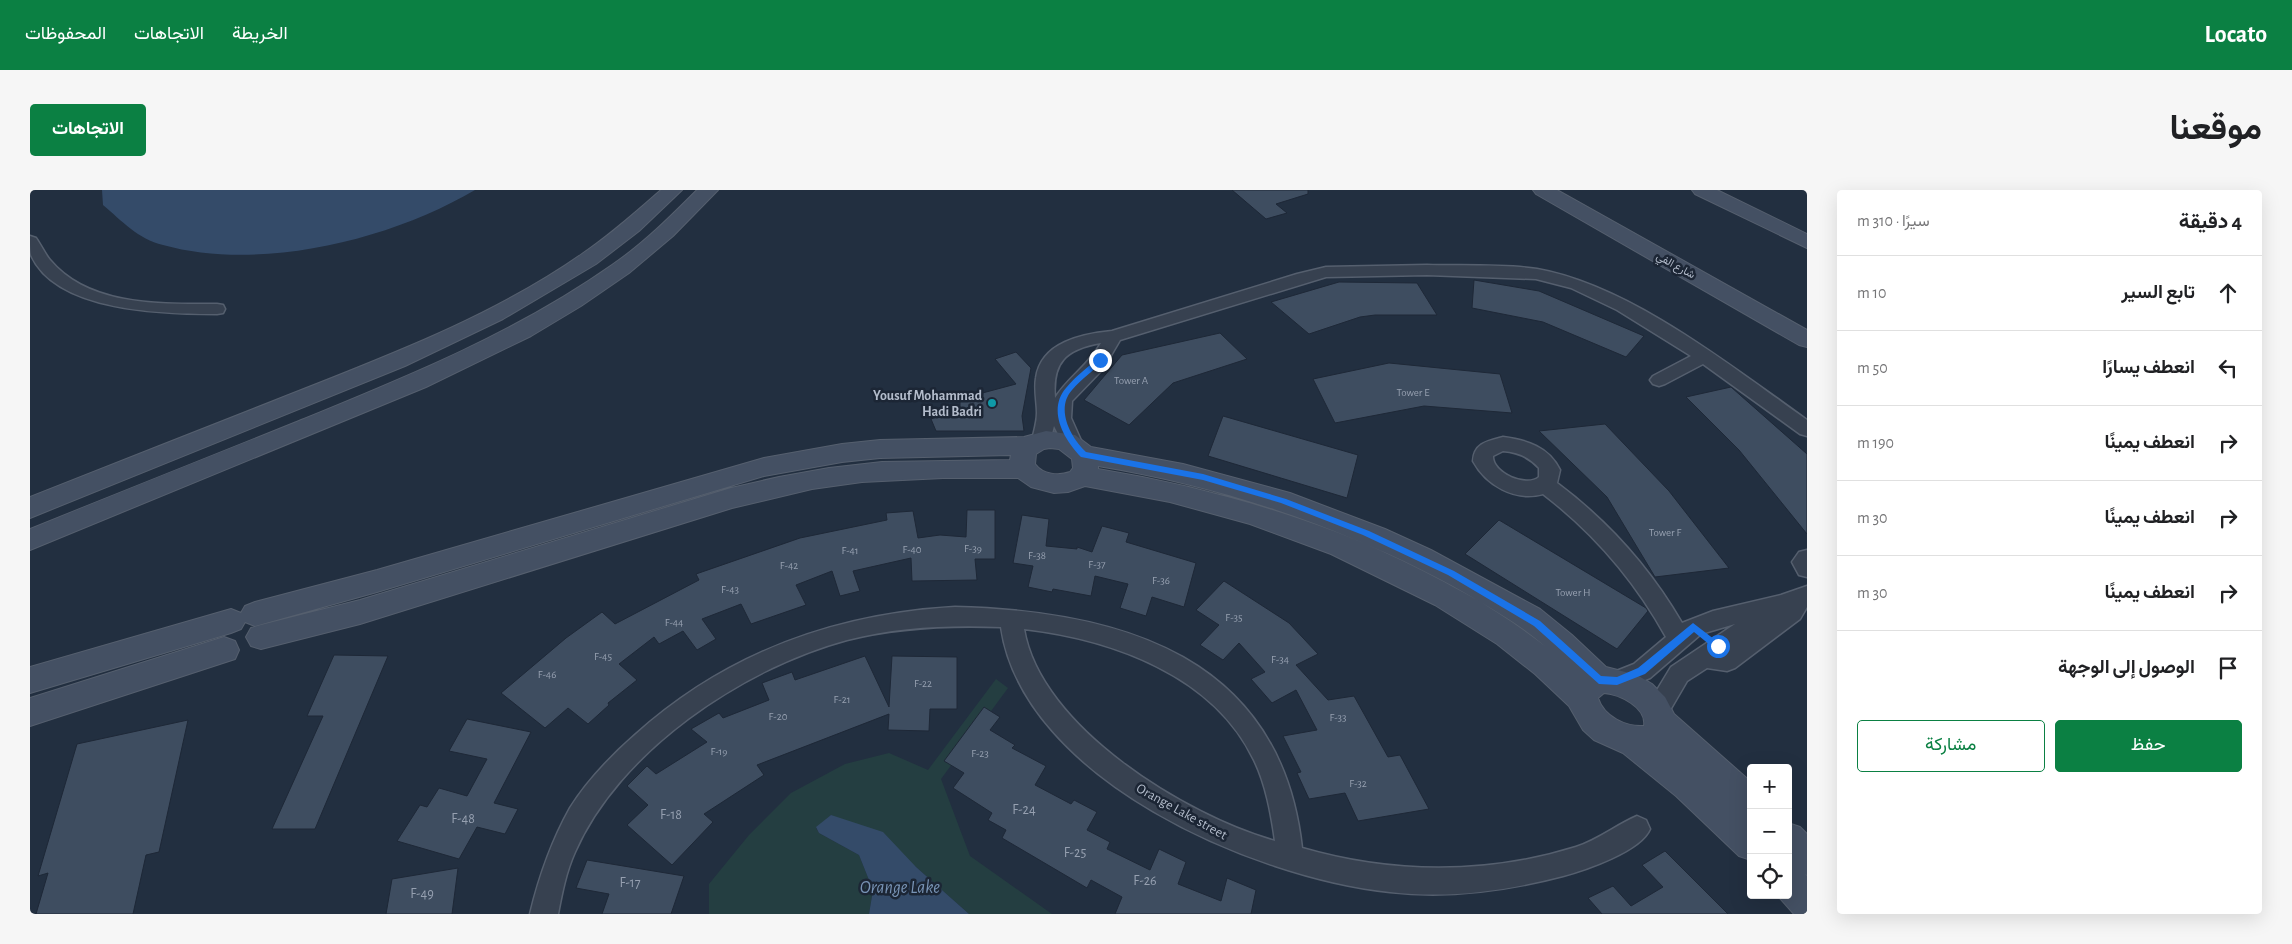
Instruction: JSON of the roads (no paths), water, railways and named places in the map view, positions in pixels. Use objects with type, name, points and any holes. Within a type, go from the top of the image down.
[{"type":"street","points":[[30,508],[316,393],[466,330],[535,293],[580,265],[656,206],[672,190]]},
{"type":"street","points":[[30,540],[221,471],[399,397],[577,300],[643,252],[676,224],[708,190]]},
{"type":"street","name":"شارع الفي","points":[[1544,190],[1807,340]]},
{"type":"street","points":[[1702,190],[1807,242]]},
{"type":"street","points":[[1773,226],[1807,246]]},
{"type":"street","points":[[30,241],[42,262],[53,274],[67,284],[85,292],[156,309],[217,309]]},
{"type":"street","points":[[1113,336],[1096,364],[1063,396],[1060,410],[1064,426],[1079,459],[1068,483],[1052,484],[1035,479],[1032,452],[1046,410],[1045,377],[1051,362],[1064,350],[1074,344],[1097,337],[1113,336],[1314,274],[1381,271],[1447,277],[1537,280],[1607,298],[1704,356],[1807,429]]},
{"type":"street","points":[[1068,390],[1075,367],[1086,354],[1113,336]]},
{"type":"street","points":[[1659,380],[1704,356]]},
{"type":"street","points":[[1051,362],[1075,367]]},
{"type":"street","points":[[30,712],[224,650],[218,639],[224,626],[360,612],[731,498],[851,474],[903,470],[1032,452],[1058,440],[1079,459],[1158,489],[1229,507],[1285,525],[1357,553],[1439,594],[1522,644],[1559,675],[1600,687],[1645,695],[1659,717],[1747,800]]},
{"type":"street","points":[[1546,485],[1585,515],[1604,533],[1640,575],[1660,608],[1686,632],[1711,651]]},
{"type":"street","points":[[1807,558],[1803,562],[1807,569]]},
{"type":"street","points":[[1600,687],[1642,671],[1686,632],[1713,620],[1797,599]]},
{"type":"street","points":[[1634,742],[1653,738],[1659,732],[1659,717],[1679,674],[1711,651],[1797,599]]},
{"type":"street","points":[[544,914],[552,880],[565,844],[584,811],[607,780],[661,727],[720,685],[782,653],[846,631],[920,619],[978,617],[1078,629],[1135,646],[1182,668],[1226,702],[1246,724],[1273,774],[1282,801],[1290,859]]},
{"type":"street","name":"Orange Lake street","points":[[1011,620],[1017,657],[1032,686],[1053,715],[1088,749],[1131,783],[1166,805],[1226,836],[1290,859],[1334,871],[1378,878],[1421,882],[1470,881],[1541,871],[1576,860],[1608,846],[1637,829]]},
{"type":"street","points":[[30,680],[249,624]]},
{"type":"street","points":[[1600,687],[1591,718],[1599,726],[1622,739],[1634,742],[1688,785],[1747,840]]},
{"type":"street","points":[[1792,843],[1807,858]]},
{"type":"street","points":[[1792,886],[1807,901]]},
{"type":"water","points":[[102,190],[475,190],[441,208],[365,236],[324,246],[282,253],[241,255],[201,252],[154,242],[131,229],[103,205]]},
{"type":"water","name":"Orange Lake","points":[[831,815],[883,832],[916,867],[969,914],[869,914],[873,890],[859,855],[819,833],[816,827]]},
{"type":"place","name":"Yousuf Mohammad Hadi Badri","points":[[992,403]]}]
